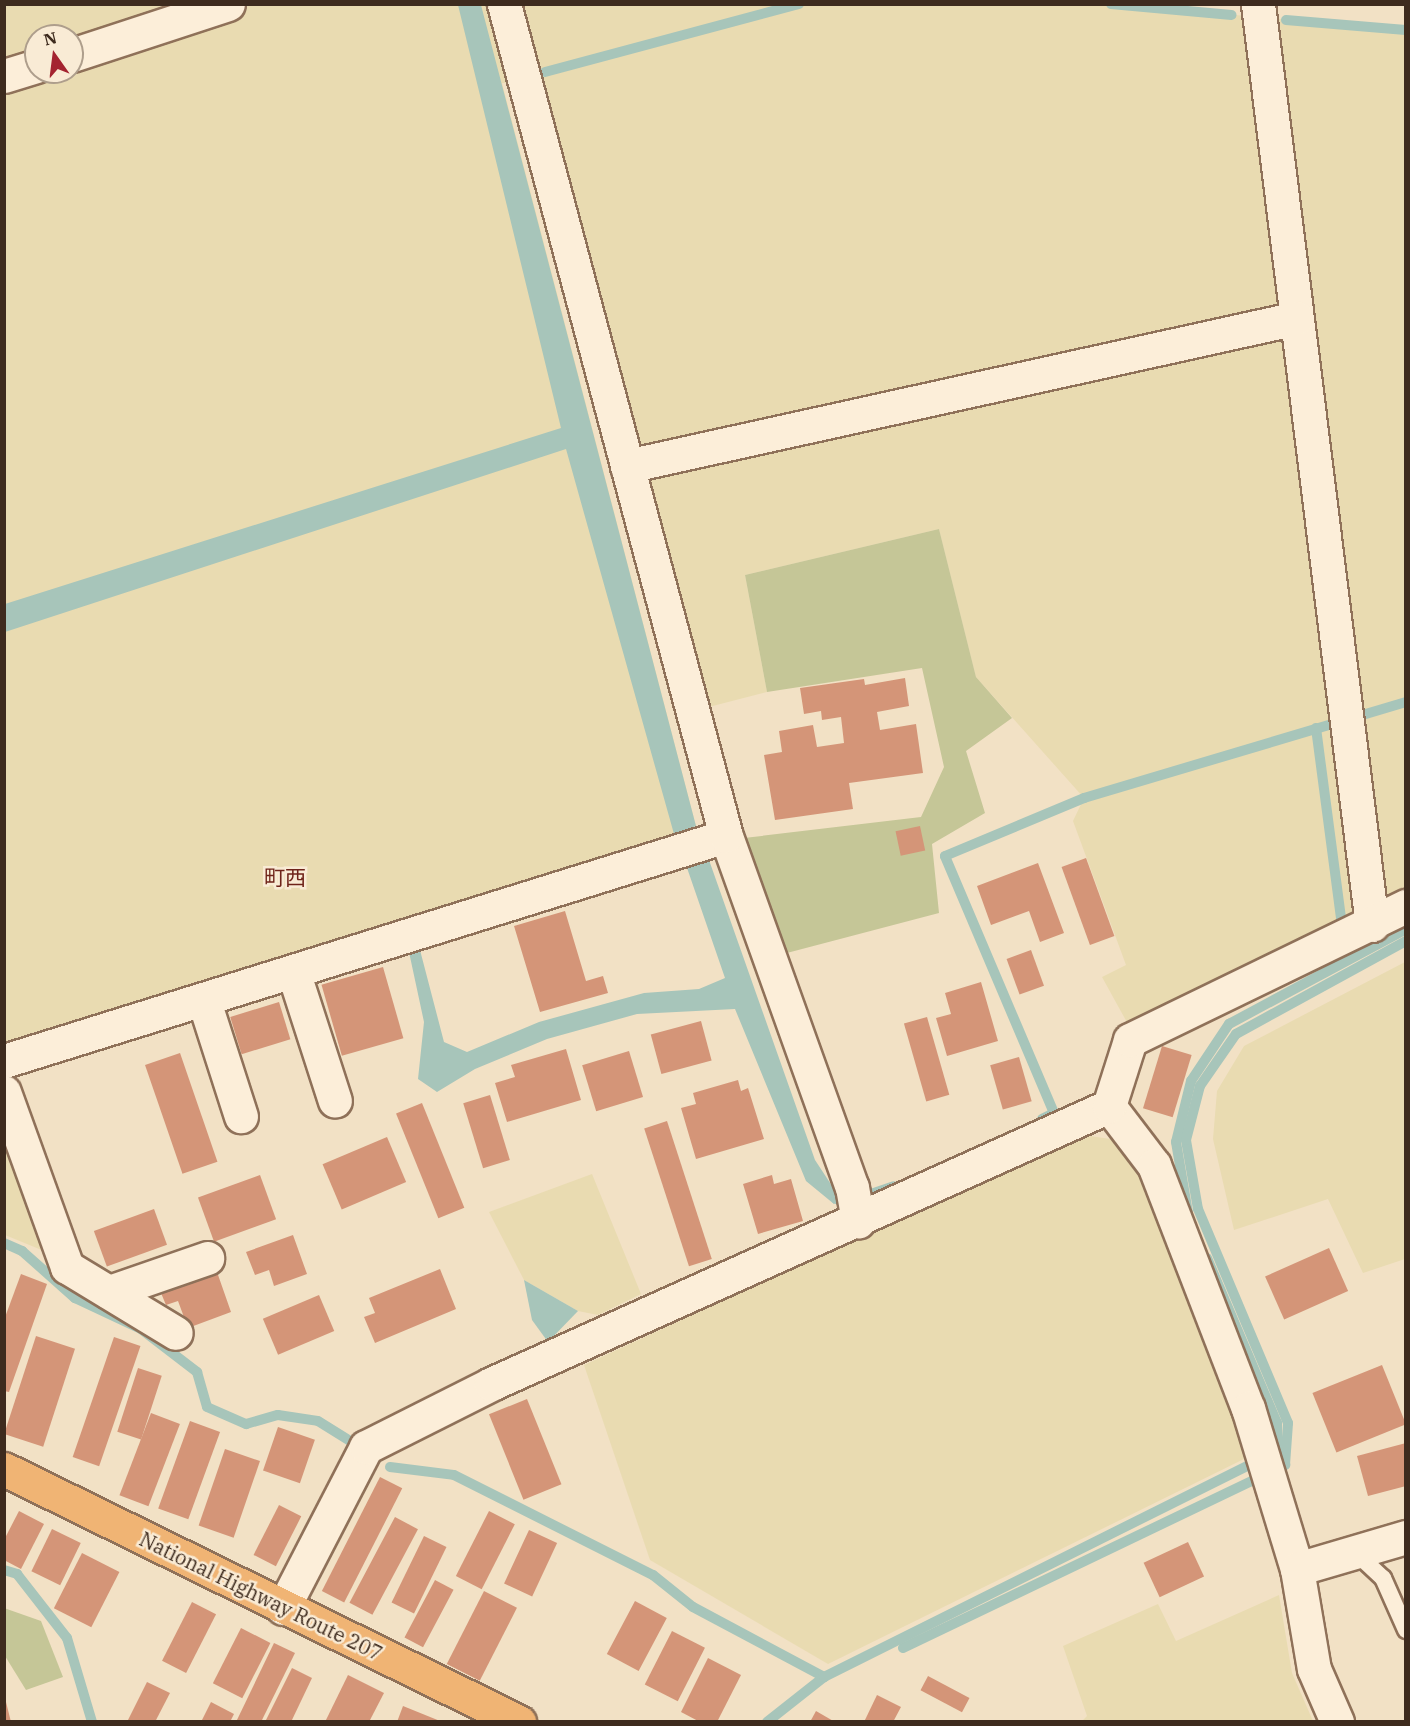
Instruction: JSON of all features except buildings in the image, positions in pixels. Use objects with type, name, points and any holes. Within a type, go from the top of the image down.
[{"type":"highway","name":"National Highway Route 207","points":[[4,1469],[519,1722]]},
{"type":"street","points":[[84,51],[228,4]]},
{"type":"street","points":[[504,4],[627,466],[701,844],[852,1187],[858,1221]]},
{"type":"street","points":[[1258,4],[1346,719],[1351,935]]},
{"type":"street","points":[[4,76],[24,70]]},
{"type":"street","points":[[627,466],[1297,318]]},
{"type":"street","points":[[4,1061],[294,974],[701,844]]},
{"type":"street","points":[[284,1608],[366,1447],[491,1384],[858,1221],[1109,1106],[1130,1040],[1351,935],[1406,906]]},
{"type":"street","points":[[294,974],[335,1101]]},
{"type":"street","points":[[204,1000],[241,1116]]},
{"type":"street","points":[[4,1092],[67,1267],[176,1333]]},
{"type":"street","points":[[1109,1106],[1154,1165],[1260,1447],[1297,1569],[1314,1669],[1337,1722]]},
{"type":"street","points":[[109,1292],[207,1258]]},
{"type":"street","points":[[1297,1569],[1406,1537]]},
{"type":"lane","points":[[1356,1553],[1383,1578],[1406,1630]]},
{"type":"shaded area","points":[[1111,4],[1405,30],[1405,897],[1129,1026],[1102,977],[1126,965],[1073,821],[1084,798],[976,677],[939,529],[745,575],[767,692],[701,709],[525,83],[502,83],[696,826],[704,843],[5,1061],[4,5]]},
{"type":"shaded area","points":[[1405,962],[1405,1259],[1363,1273],[1328,1199],[1234,1230],[1213,1139],[1217,1091],[1244,1046]]},
{"type":"shaded area","points":[[1083,1135],[1124,1141],[1230,1394],[1248,1457],[828,1664],[650,1560],[584,1365]]},
{"type":"shaded area","points":[[5,1147],[44,1251],[5,1235]]},
{"type":"shaded area","points":[[592,1174],[641,1294],[598,1315],[578,1311],[524,1280],[489,1212]]},
{"type":"shaded area","points":[[1279,1595],[1292,1673],[1313,1721],[1082,1721],[1087,1716],[1063,1646],[1158,1604],[1176,1641]]},
{"type":"green space","points":[[939,529],[976,677],[1012,718],[966,751],[985,813],[932,844],[939,913],[783,954],[744,838],[921,817],[944,767],[922,668],[767,692],[745,575]]},
{"type":"green space","points":[[4,1608],[41,1621],[63,1677],[26,1690],[5,1656]]},
{"type":"water","points":[[458,5],[481,5],[696,826],[674,834],[566,449],[5,632],[5,604],[561,428]]},
{"type":"water","points":[[709,860],[815,1160],[838,1195],[834,1204],[806,1181],[735,1009],[637,1014],[547,1039],[475,1069],[437,1092],[418,1079],[424,1022],[409,952],[420,950],[444,1042],[467,1052],[539,1022],[644,993],[699,989],[725,978],[686,865]]},
{"type":"water","points":[[524,1280],[578,1311],[548,1342],[532,1320]]},
{"type":"waterway","points":[[545,72],[799,4]]},
{"type":"waterway","points":[[1111,4],[1231,15]]},
{"type":"waterway","points":[[1286,20],[1406,30]]},
{"type":"waterway","points":[[1042,1119],[1054,1113],[945,856],[1084,798],[1406,702]]},
{"type":"waterway","points":[[1316,728],[1343,933]]},
{"type":"waterway","points":[[1188,1213],[1176,1142],[1191,1081],[1229,1024],[1406,929]]},
{"type":"waterway","points":[[903,1648],[1285,1465],[1288,1423],[1198,1209],[1186,1140],[1200,1086],[1236,1034],[1406,941]]},
{"type":"waterway","points":[[836,1199],[871,1194],[894,1186]]},
{"type":"waterway","points":[[4,1243],[22,1251],[75,1298],[141,1329],[197,1372],[207,1407],[246,1424],[278,1415],[318,1421],[349,1440]]},
{"type":"waterway","points":[[767,1722],[824,1677],[1277,1451],[1277,1423],[1207,1258]]},
{"type":"waterway","points":[[390,1467],[454,1475],[653,1575],[693,1607],[824,1677]]},
{"type":"waterway","points":[[4,1570],[17,1574],[67,1638],[92,1722]]},
{"type":"district","name":"町西","points":[[285,877]]}]
